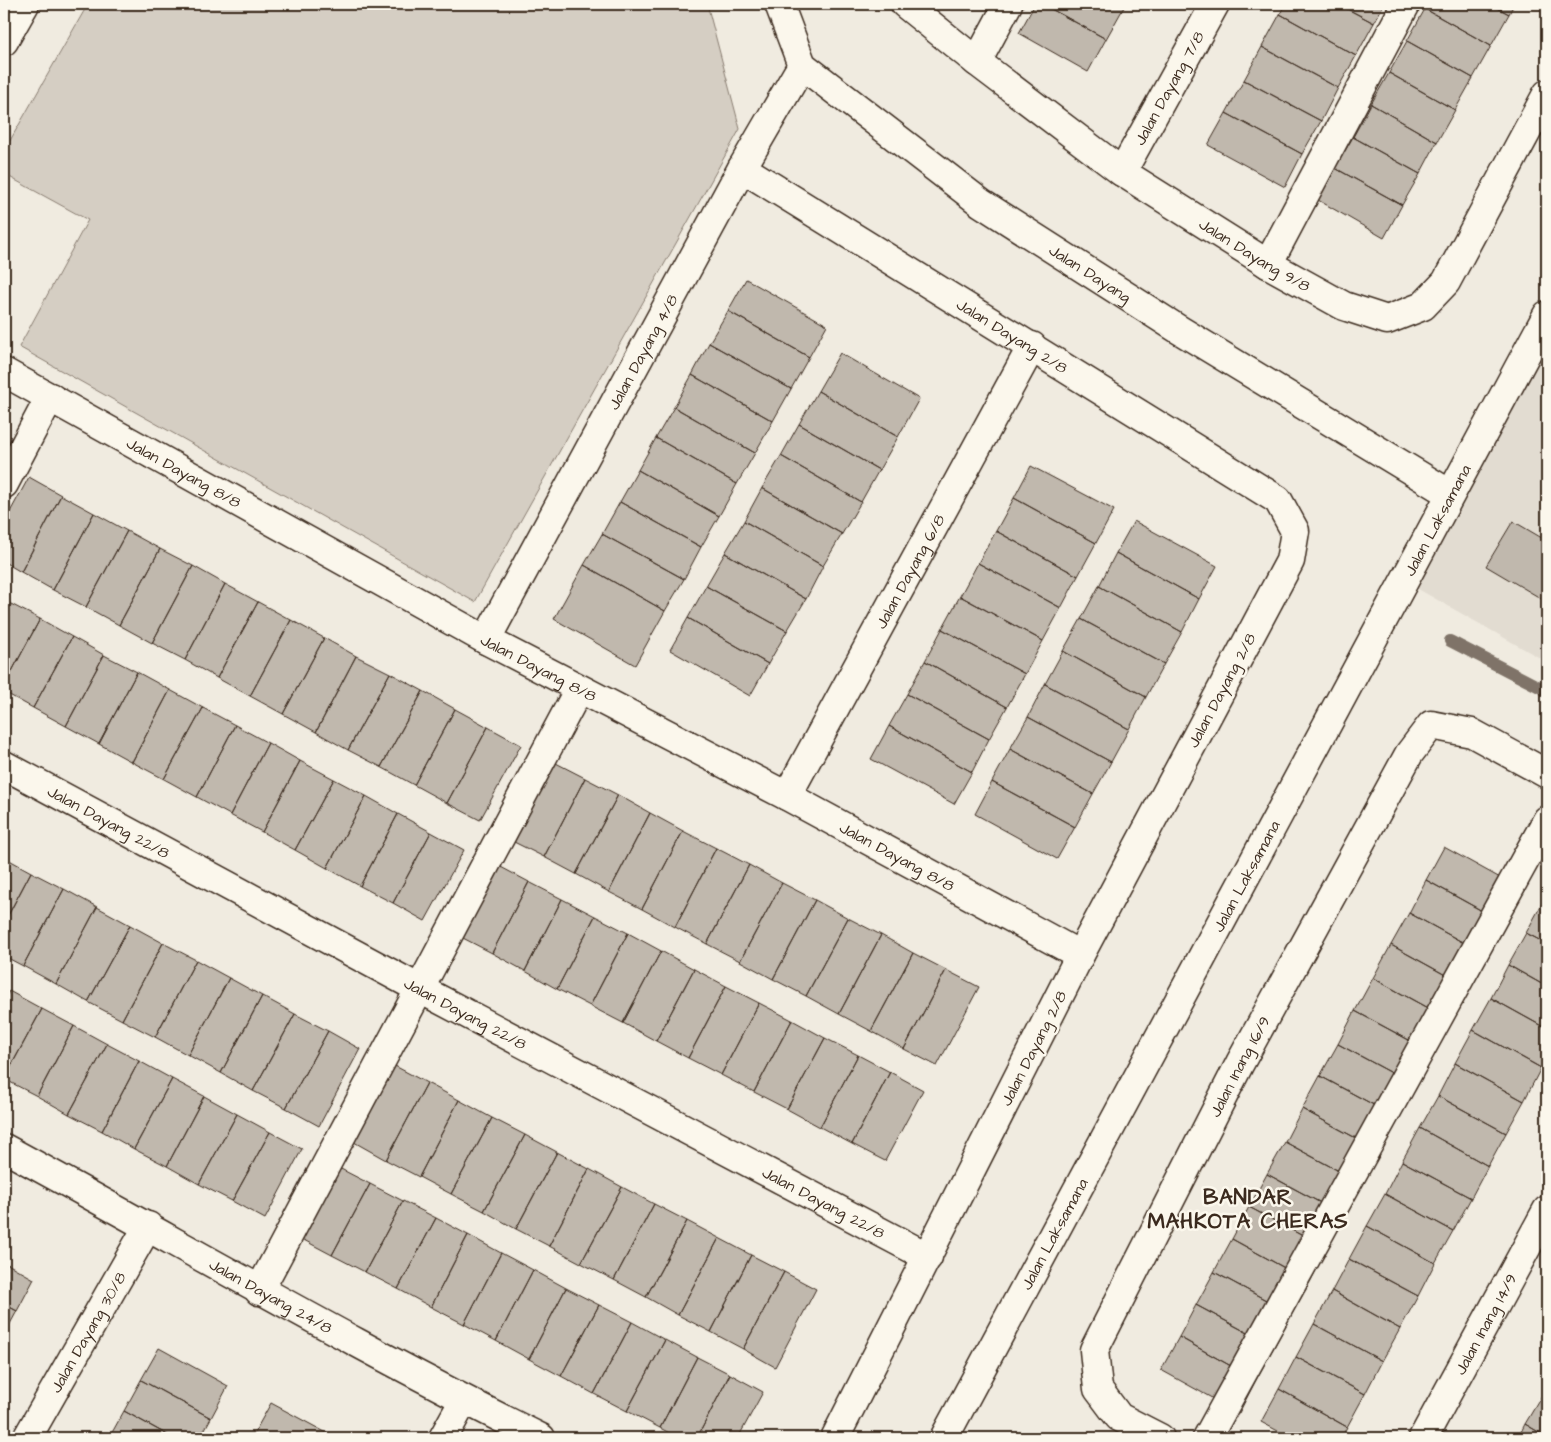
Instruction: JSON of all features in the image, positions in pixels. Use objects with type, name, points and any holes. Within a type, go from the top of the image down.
[{"type":"street","points":[[4,42],[24,4]]},
{"type":"street","points":[[779,4],[802,65]]},
{"type":"street","name":"Jalan Dayang 9/8","points":[[905,4],[977,62],[1122,172],[1268,264],[1344,306],[1387,320],[1424,306],[1446,282],[1547,94]]},
{"type":"street","points":[[977,62],[1008,4]]},
{"type":"street","name":"Jalan Dayang 7/8","points":[[1122,172],[1215,4]]},
{"type":"street","points":[[1268,264],[1406,4]]},
{"type":"street","name":"Jalan Dayang 4/8","points":[[486,640],[742,168],[802,65]]},
{"type":"street","name":"Jalan Dayang","points":[[802,65],[981,203],[1178,329],[1450,494]]},
{"type":"street","name":"Jalan Dayang 2/8","points":[[742,168],[1278,500],[1295,531],[1290,561],[1080,955],[835,1438]]},
{"type":"street","name":"Jalan Laksamana","points":[[944,1438],[1547,315]]},
{"type":"street","name":"Jalan Dayang 6/8","points":[[787,796],[1032,346]]},
{"type":"street","name":"Jalan Dayang 8/8","points":[[4,372],[486,640],[787,796],[1080,955]]},
{"type":"street","points":[[4,484],[50,397]]},
{"type":"street","points":[[259,1290],[418,988],[579,689]]},
{"type":"street","name":"Jalan Inang 16/9","points":[[1160,1438],[1118,1417],[1098,1389],[1094,1350],[1245,1054],[1408,754],[1431,725],[1472,734],[1547,774]]},
{"type":"street","name":"Jalan Dayang 22/8","points":[[4,765],[418,988],[928,1257]]},
{"type":"street","points":[[1207,1438],[1547,820]]},
{"type":"street","name":"Jalan Dayang 24/8","points":[[4,1148],[148,1226],[259,1290],[464,1400],[541,1438]]},
{"type":"street","name":"Jalan Inang 14/9","points":[[1422,1438],[1547,1210]]},
{"type":"street","name":"Jalan Dayang 30/8","points":[[27,1438],[148,1226]]},
{"type":"street","points":[[443,1438],[464,1400]]},
{"type":"shaded area","points":[[88,4],[707,4],[740,129],[475,602],[19,347],[88,220],[4,174],[4,151]]},
{"type":"shaded area","points":[[1547,317],[1547,662],[1404,581]]},
{"type":"building","points":[[1035,4],[1042,4],[1106,39],[1088,72],[1019,33]]},
{"type":"building","points":[[1042,4],[1118,4],[1124,7],[1106,39]]},
{"type":"building","points":[[1285,4],[1338,4],[1374,23],[1356,56],[1280,14]]},
{"type":"building","points":[[1338,4],[1384,4],[1374,23]]},
{"type":"building","points":[[1428,4],[1490,4],[1509,14],[1491,46],[1425,9]]},
{"type":"building","points":[[1490,4],[1514,4],[1509,14]]},
{"type":"building","points":[[1425,9],[1491,46],[1473,78],[1407,41]]},
{"type":"building","points":[[1280,14],[1356,56],[1338,88],[1262,47]]},
{"type":"building","points":[[1407,41],[1473,78],[1455,110],[1389,73]]},
{"type":"building","points":[[1262,47],[1338,88],[1321,121],[1244,80]]},
{"type":"building","points":[[1389,73],[1455,110],[1437,142],[1371,104]]},
{"type":"building","points":[[1244,80],[1321,121],[1302,154],[1226,113]]},
{"type":"building","points":[[1371,104],[1437,142],[1420,174],[1353,137]]},
{"type":"building","points":[[1226,113],[1302,154],[1285,187],[1208,145]]},
{"type":"building","points":[[1353,137],[1420,174],[1402,205],[1335,168]]},
{"type":"building","points":[[1335,168],[1402,205],[1384,238],[1318,200]]},
{"type":"building","points":[[746,279],[827,325],[809,357],[728,311]]},
{"type":"building","points":[[728,311],[809,357],[791,389],[709,343]]},
{"type":"building","points":[[709,343],[791,389],[773,421],[692,375]]},
{"type":"building","points":[[840,353],[919,399],[898,437],[818,391]]},
{"type":"building","points":[[692,375],[773,421],[755,453],[674,407]]},
{"type":"building","points":[[818,391],[898,437],[879,470],[799,424]]},
{"type":"building","points":[[674,407],[755,453],[737,484],[656,438]]},
{"type":"building","points":[[799,424],[879,470],[861,502],[781,456]]},
{"type":"building","points":[[656,438],[737,484],[719,516],[638,470]]},
{"type":"building","points":[[781,456],[861,502],[842,534],[762,488]]},
{"type":"building","points":[[1031,466],[1114,510],[1096,543],[1014,498]]},
{"type":"building","points":[[638,470],[719,516],[701,547],[620,502]]},
{"type":"building","points":[[29,477],[61,495],[21,572],[4,562],[4,523]]},
{"type":"building","points":[[762,488],[842,534],[823,566],[744,521]]},
{"type":"building","points":[[61,495],[94,513],[53,590],[21,572]]},
{"type":"building","points":[[1014,498],[1096,543],[1078,576],[996,531]]},
{"type":"building","points":[[620,502],[701,547],[684,579],[602,534]]},
{"type":"building","points":[[94,513],[127,531],[86,607],[53,590]]},
{"type":"building","points":[[744,521],[823,566],[806,599],[725,553]]},
{"type":"building","points":[[1134,521],[1217,566],[1199,599],[1116,553]]},
{"type":"building","points":[[1513,521],[1547,541],[1547,602],[1486,566]]},
{"type":"building","points":[[127,531],[160,549],[119,625],[86,607]]},
{"type":"building","points":[[996,531],[1078,576],[1061,608],[978,563]]},
{"type":"building","points":[[602,534],[684,579],[665,611],[584,565]]},
{"type":"building","points":[[160,549],[193,566],[152,643],[119,625]]},
{"type":"building","points":[[725,553],[806,599],[787,631],[706,586]]},
{"type":"building","points":[[1116,553],[1199,599],[1182,632],[1099,586]]},
{"type":"building","points":[[978,563],[1061,608],[1043,641],[960,596]]},
{"type":"building","points":[[584,565],[665,611],[635,665],[554,619]]},
{"type":"building","points":[[193,566],[225,584],[185,660],[152,643]]},
{"type":"building","points":[[225,584],[258,602],[217,678],[185,660]]},
{"type":"building","points":[[706,586],[787,631],[768,664],[688,618]]},
{"type":"building","points":[[1099,586],[1182,632],[1164,664],[1081,619]]},
{"type":"building","points":[[960,596],[1043,641],[1025,674],[942,629]]},
{"type":"building","points":[[7,602],[40,619],[4,686],[4,607]]},
{"type":"building","points":[[258,602],[291,620],[250,696],[217,678]]},
{"type":"building","points":[[688,618],[768,664],[750,696],[670,650]]},
{"type":"building","points":[[40,619],[72,637],[33,708],[4,692],[4,686]]},
{"type":"building","points":[[1081,619],[1164,664],[1146,697],[1063,651]]},
{"type":"building","points":[[291,620],[324,638],[283,714],[250,696]]},
{"type":"building","points":[[942,629],[1025,674],[1007,707],[925,661]]},
{"type":"building","points":[[72,637],[104,655],[66,726],[33,708]]},
{"type":"building","points":[[324,638],[356,656],[316,732],[283,714]]},
{"type":"building","points":[[1063,651],[1146,697],[1129,729],[1045,684]]},
{"type":"building","points":[[104,655],[137,672],[99,744],[66,726]]},
{"type":"building","points":[[356,656],[390,673],[348,750],[316,732]]},
{"type":"building","points":[[925,661],[1007,707],[989,739],[907,694]]},
{"type":"building","points":[[137,672],[170,690],[132,762],[99,744]]},
{"type":"building","points":[[390,673],[423,691],[381,767],[348,750]]},
{"type":"building","points":[[1045,684],[1129,729],[1111,762],[1028,717]]},
{"type":"building","points":[[170,690],[203,708],[164,779],[132,762]]},
{"type":"building","points":[[423,691],[455,709],[414,785],[381,767]]},
{"type":"building","points":[[907,694],[989,739],[972,772],[889,726]]},
{"type":"building","points":[[203,708],[235,725],[197,797],[164,779]]},
{"type":"building","points":[[455,709],[488,727],[447,803],[414,785]]},
{"type":"building","points":[[1028,717],[1111,762],[1093,794],[1010,749]]},
{"type":"building","points":[[235,725],[268,743],[230,815],[197,797]]},
{"type":"building","points":[[889,726],[972,772],[954,804],[871,759]]},
{"type":"building","points":[[488,727],[521,745],[480,820],[447,803]]},
{"type":"building","points":[[268,743],[300,761],[262,832],[230,815]]},
{"type":"building","points":[[1010,749],[1093,794],[1075,827],[992,782]]},
{"type":"building","points":[[300,761],[334,779],[295,850],[262,832]]},
{"type":"building","points":[[552,761],[585,778],[544,857],[510,840]]},
{"type":"building","points":[[585,778],[618,795],[576,874],[544,857]]},
{"type":"building","points":[[334,779],[366,796],[327,868],[295,850]]},
{"type":"building","points":[[992,782],[1075,827],[1057,859],[975,814]]},
{"type":"building","points":[[618,795],[650,813],[609,892],[576,874]]},
{"type":"building","points":[[366,796],[398,814],[360,886],[327,868]]},
{"type":"building","points":[[650,813],[683,831],[642,909],[609,892]]},
{"type":"building","points":[[398,814],[431,832],[393,903],[360,886]]},
{"type":"building","points":[[683,831],[716,848],[675,927],[642,909]]},
{"type":"building","points":[[431,832],[464,850],[425,921],[393,903]]},
{"type":"building","points":[[1444,847],[1522,890],[1504,923],[1426,880]]},
{"type":"building","points":[[716,848],[749,865],[707,944],[675,927]]},
{"type":"building","points":[[4,857],[31,872],[4,923]]},
{"type":"building","points":[[497,865],[529,882],[492,953],[459,936]]},
{"type":"building","points":[[749,865],[782,883],[740,961],[707,944]]},
{"type":"building","points":[[31,872],[64,889],[23,966],[4,956],[4,923]]},
{"type":"building","points":[[1426,880],[1504,923],[1486,955],[1409,913]]},
{"type":"building","points":[[529,882],[562,899],[525,971],[492,953]]},
{"type":"building","points":[[782,883],[815,900],[773,979],[740,961]]},
{"type":"building","points":[[64,889],[97,907],[56,984],[23,966]]},
{"type":"building","points":[[562,899],[595,916],[557,989],[525,971]]},
{"type":"building","points":[[815,900],[848,918],[806,996],[773,979]]},
{"type":"building","points":[[1544,900],[1547,902],[1547,944],[1526,933]]},
{"type":"building","points":[[97,907],[130,925],[88,1002],[56,984]]},
{"type":"building","points":[[1409,913],[1486,955],[1469,988],[1391,945]]},
{"type":"building","points":[[595,916],[628,933],[590,1006],[557,989]]},
{"type":"building","points":[[848,918],[881,935],[839,1014],[806,996]]},
{"type":"building","points":[[130,925],[163,943],[122,1020],[88,1002]]},
{"type":"building","points":[[628,933],[661,951],[623,1023],[590,1006]]},
{"type":"building","points":[[1526,933],[1547,944],[1547,987],[1508,965]]},
{"type":"building","points":[[881,935],[913,953],[871,1031],[839,1014]]},
{"type":"building","points":[[163,943],[196,960],[155,1037],[122,1020]]},
{"type":"building","points":[[1391,945],[1469,988],[1451,1021],[1373,978]]},
{"type":"building","points":[[661,951],[694,969],[656,1041],[623,1023]]},
{"type":"building","points":[[913,953],[946,970],[904,1049],[871,1031]]},
{"type":"building","points":[[196,960],[229,978],[188,1055],[155,1037]]},
{"type":"building","points":[[1508,965],[1547,987],[1547,1029],[1491,998]]},
{"type":"building","points":[[694,969],[726,986],[688,1058],[656,1041]]},
{"type":"building","points":[[946,970],[979,987],[937,1066],[904,1049]]},
{"type":"building","points":[[229,978],[262,996],[221,1073],[188,1055]]},
{"type":"building","points":[[1373,978],[1451,1021],[1433,1053],[1355,1011]]},
{"type":"building","points":[[726,986],[759,1003],[721,1075],[688,1058]]},
{"type":"building","points":[[9,991],[42,1009],[4,1079],[4,1000]]},
{"type":"building","points":[[262,996],[295,1014],[253,1091],[221,1073]]},
{"type":"building","points":[[1491,998],[1547,1029],[1547,1057],[1541,1068],[1473,1030]]},
{"type":"building","points":[[759,1003],[792,1020],[754,1092],[721,1075]]},
{"type":"building","points":[[42,1009],[74,1026],[37,1096],[4,1079]]},
{"type":"building","points":[[1355,1011],[1433,1053],[1416,1086],[1338,1044]]},
{"type":"building","points":[[295,1014],[328,1031],[286,1108],[253,1091]]},
{"type":"building","points":[[792,1020],[825,1038],[787,1109],[754,1092]]},
{"type":"building","points":[[74,1026],[107,1044],[69,1114],[37,1096]]},
{"type":"building","points":[[1473,1030],[1541,1068],[1524,1101],[1455,1063]]},
{"type":"building","points":[[328,1031],[360,1049],[319,1126],[286,1108]]},
{"type":"building","points":[[825,1038],[858,1055],[820,1127],[787,1109]]},
{"type":"building","points":[[107,1044],[139,1061],[102,1131],[69,1114]]},
{"type":"building","points":[[1338,1044],[1416,1086],[1398,1118],[1320,1076]]},
{"type":"building","points":[[858,1055],[890,1072],[852,1144],[820,1127]]},
{"type":"building","points":[[139,1061],[172,1079],[134,1149],[102,1131]]},
{"type":"building","points":[[1455,1063],[1524,1101],[1506,1133],[1438,1096]]},
{"type":"building","points":[[395,1066],[427,1083],[386,1160],[354,1142]]},
{"type":"building","points":[[890,1072],[923,1090],[885,1161],[852,1144]]},
{"type":"building","points":[[1320,1076],[1398,1118],[1380,1151],[1302,1109]]},
{"type":"building","points":[[172,1079],[204,1096],[167,1166],[134,1149]]},
{"type":"building","points":[[427,1083],[459,1100],[419,1177],[386,1160]]},
{"type":"building","points":[[204,1096],[237,1114],[199,1184],[167,1166]]},
{"type":"building","points":[[1438,1096],[1506,1133],[1488,1166],[1420,1128]]},
{"type":"building","points":[[459,1100],[492,1118],[451,1194],[419,1177]]},
{"type":"building","points":[[1302,1109],[1380,1151],[1363,1184],[1285,1142]]},
{"type":"building","points":[[237,1114],[270,1132],[232,1201],[199,1184]]},
{"type":"building","points":[[492,1118],[525,1135],[484,1211],[451,1194]]},
{"type":"building","points":[[1420,1128],[1488,1166],[1471,1198],[1402,1161]]},
{"type":"building","points":[[270,1132],[302,1149],[265,1219],[232,1201]]},
{"type":"building","points":[[525,1135],[557,1152],[516,1229],[484,1211]]},
{"type":"building","points":[[1285,1142],[1363,1184],[1345,1216],[1267,1174]]},
{"type":"building","points":[[557,1152],[589,1169],[549,1246],[516,1229]]},
{"type":"building","points":[[1402,1161],[1471,1198],[1453,1231],[1385,1194]]},
{"type":"building","points":[[337,1167],[370,1184],[332,1255],[300,1238]]},
{"type":"building","points":[[589,1169],[622,1187],[581,1263],[549,1246]]},
{"type":"building","points":[[1267,1174],[1345,1216],[1327,1249],[1249,1207]]},
{"type":"building","points":[[370,1184],[403,1201],[365,1272],[332,1255]]},
{"type":"building","points":[[622,1187],[654,1204],[614,1280],[581,1263]]},
{"type":"building","points":[[1385,1194],[1453,1231],[1435,1263],[1367,1226]]},
{"type":"building","points":[[403,1201],[436,1218],[398,1289],[365,1272]]},
{"type":"building","points":[[654,1204],[687,1221],[646,1297],[614,1280]]},
{"type":"building","points":[[1249,1207],[1327,1249],[1310,1282],[1232,1239]]},
{"type":"building","points":[[436,1218],[468,1235],[431,1307],[398,1289]]},
{"type":"building","points":[[687,1221],[719,1238],[678,1315],[646,1297]]},
{"type":"building","points":[[1367,1226],[1435,1263],[1418,1296],[1349,1259]]},
{"type":"building","points":[[468,1235],[501,1253],[464,1324],[431,1307]]},
{"type":"building","points":[[719,1238],[751,1255],[711,1332],[678,1315]]},
{"type":"building","points":[[1232,1239],[1310,1282],[1292,1314],[1214,1272]]},
{"type":"building","points":[[501,1253],[533,1270],[496,1341],[464,1324]]},
{"type":"building","points":[[751,1255],[784,1272],[743,1349],[711,1332]]},
{"type":"building","points":[[1349,1259],[1418,1296],[1400,1329],[1332,1291]]},
{"type":"building","points":[[4,1262],[34,1279],[17,1311],[4,1304]]},
{"type":"building","points":[[533,1270],[566,1288],[529,1359],[496,1341]]},
{"type":"building","points":[[784,1272],[816,1289],[775,1367],[743,1349]]},
{"type":"building","points":[[1214,1272],[1292,1314],[1274,1347],[1196,1305]]},
{"type":"building","points":[[566,1288],[599,1305],[561,1376],[529,1359]]},
{"type":"building","points":[[1332,1291],[1400,1329],[1382,1361],[1314,1324]]},
{"type":"building","points":[[4,1304],[17,1311],[4,1335]]},
{"type":"building","points":[[599,1305],[632,1322],[594,1394],[561,1376]]},
{"type":"building","points":[[1196,1305],[1274,1347],[1256,1380],[1179,1337]]},
{"type":"building","points":[[632,1322],[665,1340],[627,1411],[594,1394]]},
{"type":"building","points":[[1314,1324],[1382,1361],[1365,1394],[1296,1357]]},
{"type":"building","points":[[1179,1337],[1256,1380],[1239,1413],[1161,1370]]},
{"type":"building","points":[[665,1340],[697,1357],[660,1428],[627,1411]]},
{"type":"building","points":[[159,1348],[228,1386],[211,1418],[141,1380]]},
{"type":"building","points":[[697,1357],[730,1374],[697,1438],[679,1438],[660,1428]]},
{"type":"building","points":[[1296,1357],[1365,1394],[1347,1427],[1279,1389]]},
{"type":"building","points":[[730,1374],[763,1392],[738,1438],[697,1438]]},
{"type":"building","points":[[141,1380],[211,1418],[200,1438],[173,1438],[124,1411]]},
{"type":"building","points":[[1279,1389],[1347,1427],[1341,1438],[1291,1438],[1261,1422]]},
{"type":"building","points":[[1544,1392],[1547,1394],[1547,1437],[1525,1424]]},
{"type":"building","points":[[271,1403],[336,1438],[260,1438],[253,1435]]},
{"type":"building","points":[[124,1411],[173,1438],[109,1438]]},
{"type":"building","points":[[1525,1424],[1547,1437],[1547,1438],[1518,1438]]},
{"type":"waterway","points":[[1450,641],[1547,691]]},
{"type":"district","name":"BANDAR MAHKOTA CHERAS","points":[[1248,1209]]}]
